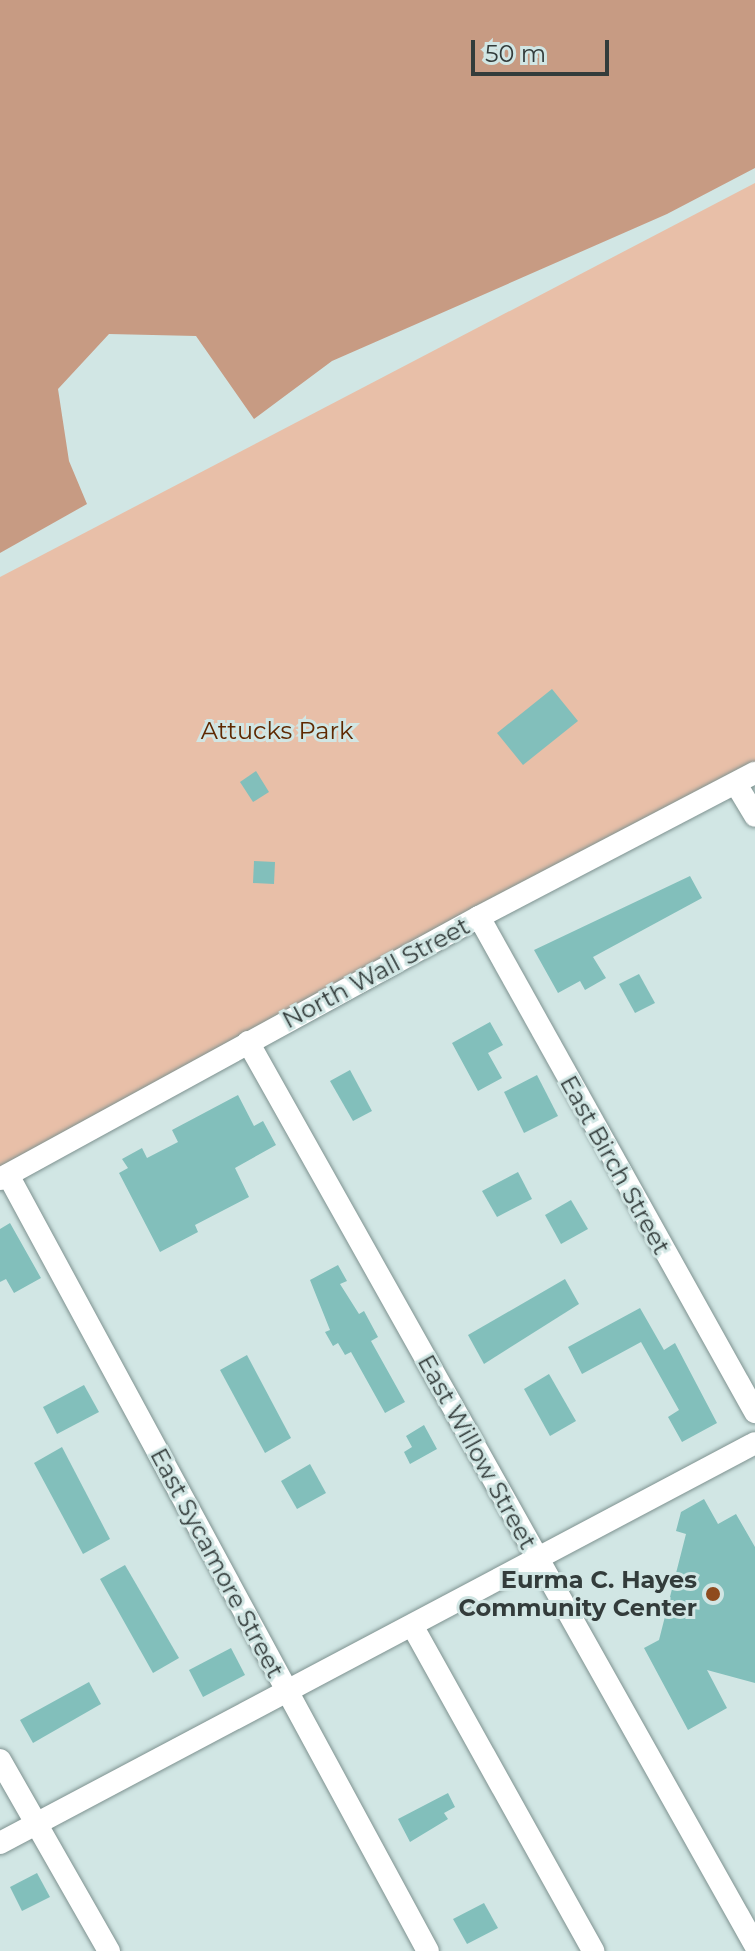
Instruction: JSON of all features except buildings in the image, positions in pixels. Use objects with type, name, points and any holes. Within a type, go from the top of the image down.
[{"type":"street","points":[[746,779],[755,816]]},
{"type":"street","name":"North Wall Street","points":[[4,1177],[479,917],[746,779]]},
{"type":"street","name":"East Birch Street","points":[[479,917],[755,1412]]},
{"type":"street","name":"East Willow Street","points":[[248,1042],[755,1945]]},
{"type":"street","name":"East Sycamore Street","points":[[4,1177],[428,1951]]},
{"type":"street","points":[[0,1843],[538,1561],[755,1443]]},
{"type":"street","points":[[413,1627],[593,1951]]},
{"type":"street","points":[[0,1760],[109,1951]]},
{"type":"green space","name":"Attucks Park","points":[[755,183],[755,775],[0,1180],[0,577]]},
{"type":"shaded area","points":[[0,0],[755,0],[755,168],[667,214],[332,361],[254,419],[196,336],[109,334],[58,389],[69,461],[87,504],[0,553]]},
{"type":"place","name":"Eurma C. Hayes Community Center","points":[[713,1594]]}]
